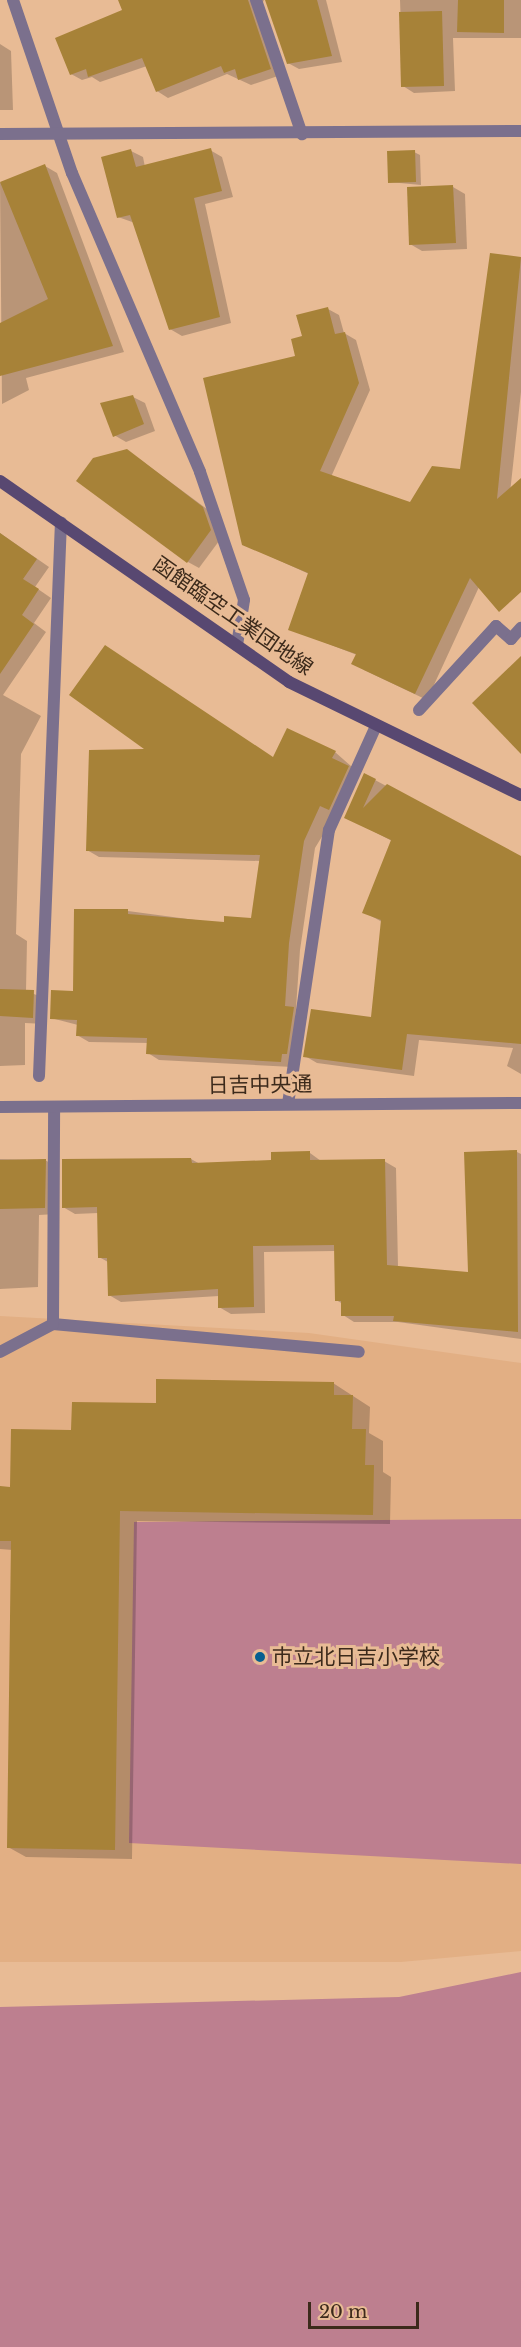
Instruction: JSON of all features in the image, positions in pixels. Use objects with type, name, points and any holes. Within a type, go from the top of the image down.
[{"type":"main road","name":"函館臨空工業団地線","points":[[0,481],[289,682],[521,795]]},
{"type":"street","points":[[13,0],[58,133],[204,483],[244,600],[237,645]]},
{"type":"street","points":[[256,0],[302,134]]},
{"type":"street","points":[[0,134],[521,131]]},
{"type":"street","points":[[39,1076],[61,522]]},
{"type":"street","points":[[419,710],[496,626],[510,639],[521,628]]},
{"type":"street","points":[[288,1104],[329,830],[376,726]]},
{"type":"street","name":"日吉中央通","points":[[0,1107],[521,1103]]},
{"type":"street","points":[[53,1324],[54,1107]]},
{"type":"street","points":[[0,1352],[53,1324],[359,1352]]},
{"type":"shaded area","name":"市立北日吉小学校","points":[[0,1316],[309,1333],[521,1363],[521,1951],[401,1962],[0,1962]]},
{"type":"shaded area","points":[[521,1519],[521,1864],[129,1843],[134,1522]]},
{"type":"shaded area","points":[[521,1972],[521,2347],[0,2347],[0,2007],[399,1997]]},
{"type":"building","points":[[118,0],[248,0],[271,69],[238,80],[235,69],[224,73],[221,66],[156,92],[142,58],[88,77],[86,69],[70,75],[55,38],[122,10]]},
{"type":"building","points":[[265,0],[317,0],[332,56],[287,64]]},
{"type":"building","points":[[458,0],[504,0],[504,33],[457,32]]},
{"type":"building","points":[[442,11],[444,86],[401,87],[399,12]]},
{"type":"building","points":[[211,148],[222,191],[194,198],[220,317],[169,330],[130,215],[117,218],[101,157],[131,149],[136,167]]},
{"type":"building","points":[[415,150],[416,182],[388,183],[387,151]]},
{"type":"building","points":[[45,164],[113,346],[0,376],[0,323],[48,299],[0,182]]},
{"type":"building","points":[[453,185],[456,243],[409,245],[407,187]]},
{"type":"building","points":[[490,253],[521,257],[497,499],[521,478],[521,592],[499,612],[470,578],[415,694],[351,664],[356,654],[288,630],[308,573],[242,545],[203,378],[295,356],[291,339],[302,336],[296,315],[328,307],[335,334],[345,332],[359,383],[320,471],[410,502],[432,466],[460,469]]},
{"type":"building","points":[[133,395],[144,424],[113,437],[100,403]]},
{"type":"building","points":[[127,449],[203,507],[211,530],[187,563],[76,481],[93,458]]},
{"type":"building","points":[[0,533],[37,559],[23,579],[39,589],[22,615],[34,624],[0,674]]},
{"type":"building","points":[[105,645],[273,757],[287,728],[336,751],[332,758],[349,766],[329,810],[320,806],[304,841],[289,943],[285,1006],[294,1007],[287,1054],[282,1054],[281,1062],[146,1054],[147,1038],[76,1036],[77,1020],[50,1019],[51,990],[73,991],[74,909],[128,909],[128,914],[224,922],[224,916],[251,918],[260,855],[86,851],[89,750],[144,749],[69,695]]},
{"type":"building","points":[[521,656],[521,754],[472,703]]},
{"type":"building","points":[[364,773],[376,779],[363,808],[387,784],[521,856],[521,1044],[407,1034],[402,1070],[303,1057],[311,1009],[371,1017],[381,920],[362,913],[391,840],[344,818]]},
{"type":"building","points":[[0,989],[34,990],[33,1018],[0,1016]]},
{"type":"building","points":[[517,1150],[518,1332],[393,1321],[394,1316],[341,1316],[341,1301],[335,1301],[334,1245],[253,1246],[254,1307],[218,1308],[218,1289],[108,1296],[107,1258],[98,1258],[97,1207],[62,1208],[62,1159],[191,1158],[192,1163],[271,1160],[271,1152],[310,1151],[310,1160],[385,1159],[387,1265],[468,1272],[464,1152]]},
{"type":"building","points":[[46,1159],[45,1208],[0,1209],[0,1160]]},
{"type":"building","points":[[156,1379],[334,1382],[334,1395],[353,1395],[352,1429],[366,1429],[365,1465],[374,1465],[373,1515],[120,1511],[115,1850],[7,1848],[11,1541],[0,1541],[0,1486],[10,1487],[11,1429],[71,1430],[72,1402],[156,1403]]},
{"type":"place","name":"市立北日吉小学校","points":[[260,1657]]}]
